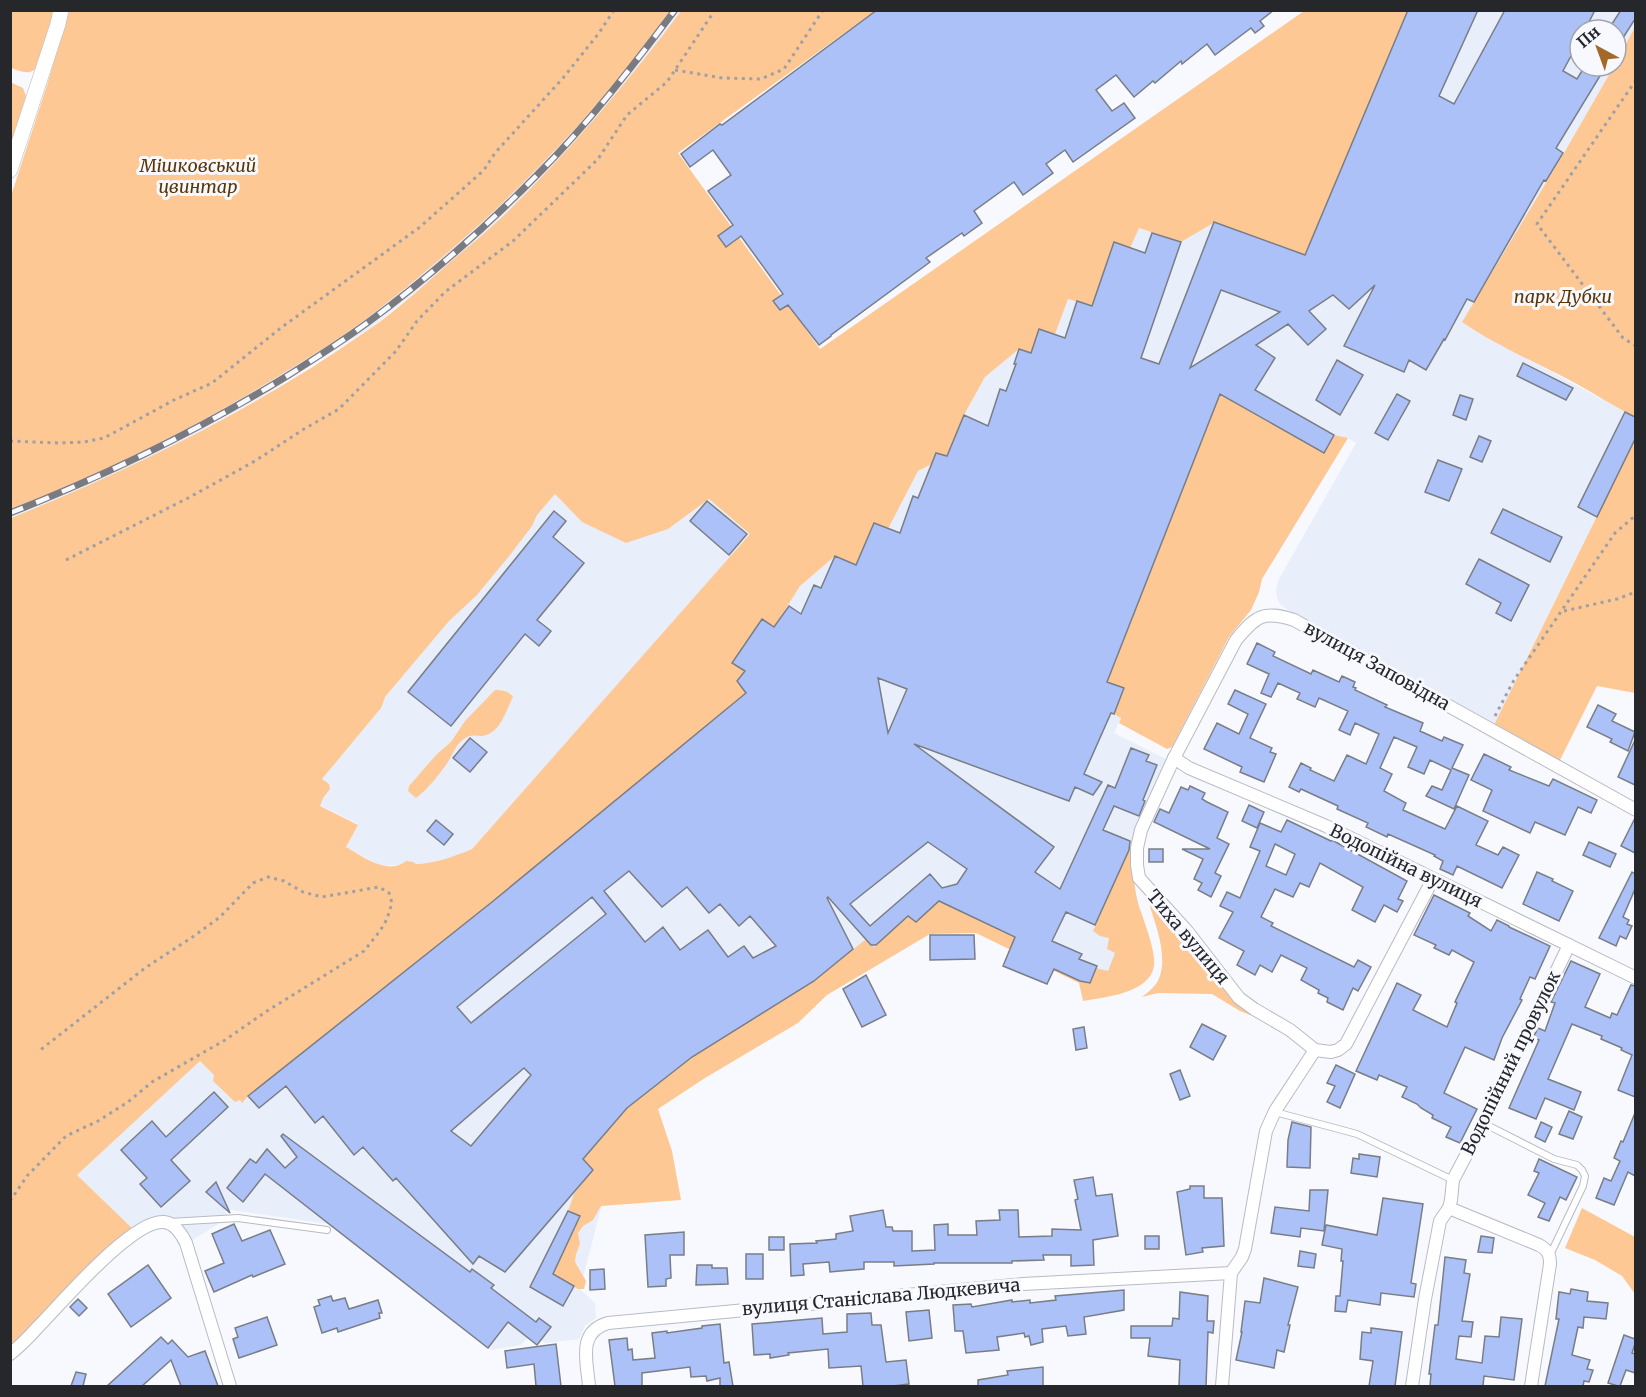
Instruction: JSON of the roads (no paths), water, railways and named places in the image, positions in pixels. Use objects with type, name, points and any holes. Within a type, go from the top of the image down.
[{"type":"street","points":[[10,170],[61,10]]},
{"type":"street","name":"вулиця Заповідна","points":[[1174,758],[1236,640],[1251,624],[1265,615],[1279,615],[1294,620],[1635,810]]},
{"type":"street","name":"Водопійна вулиця","points":[[1174,758],[1190,768],[1326,826],[1635,978]]},
{"type":"street","name":"Тиха вулиця","points":[[1174,758],[1141,830],[1137,848],[1139,878],[1172,912],[1239,998],[1254,1010],[1290,1030],[1315,1050]]},
{"type":"street","points":[[1222,1386],[1231,1273],[1245,1249],[1266,1131],[1275,1111],[1315,1050],[1331,1052],[1346,1044],[1433,879]]},
{"type":"street","name":"Водопійний провулок","points":[[1412,1386],[1440,1221],[1449,1208],[1453,1180],[1569,945]]},
{"type":"street","points":[[1449,1208],[1539,1245],[1548,1252],[1550,1264],[1531,1386]]},
{"type":"street","points":[[10,1354],[36,1330],[98,1264],[128,1237],[154,1223],[165,1222],[174,1226],[186,1243],[230,1386]]},
{"type":"street","name":"вулиця Станіслава Людкевича","points":[[589,1386],[586,1346],[588,1338],[598,1326],[608,1323],[1023,1284],[1231,1273]]},
{"type":"lane","points":[[1275,1111],[1357,1134],[1453,1180]]},
{"type":"lane","points":[[1483,1123],[1554,1160],[1577,1165],[1582,1170],[1585,1176],[1583,1186],[1548,1252]]},
{"type":"lane","points":[[165,1222],[238,1218],[327,1230]]},
{"type":"railway","points":[[10,513],[117,467],[220,415],[317,357],[389,306],[476,233],[556,155],[609,95],[675,10]]},
{"type":"park label","name":"Мішковський цвинтар","points":[[198,176]]},
{"type":"park label","name":"парк Дубки","points":[[1563,297]]}]
